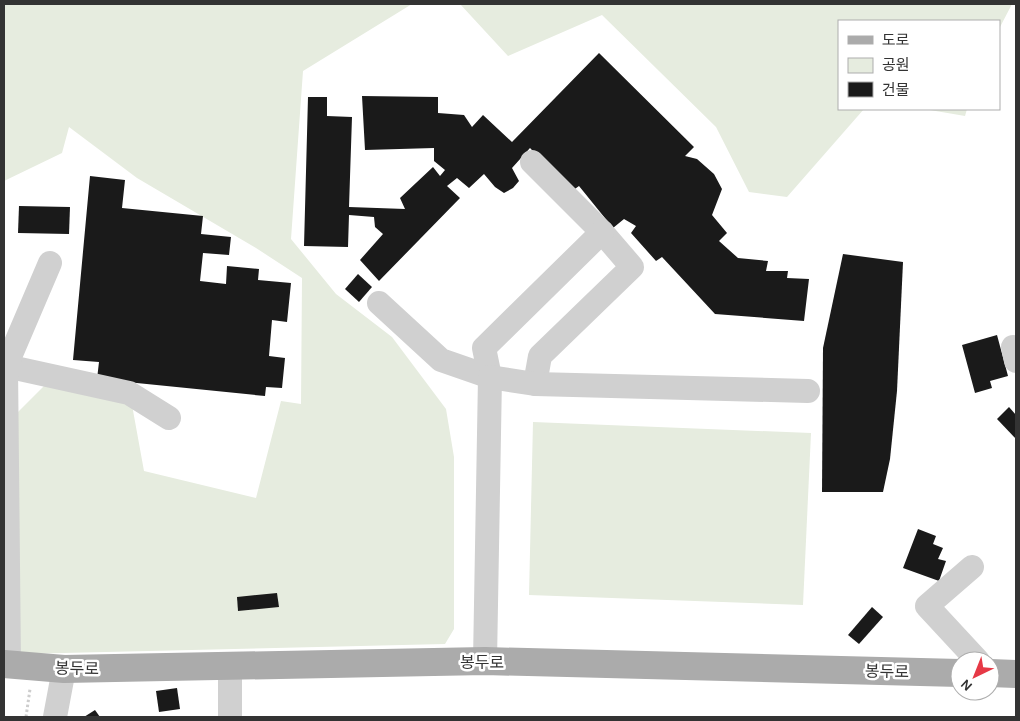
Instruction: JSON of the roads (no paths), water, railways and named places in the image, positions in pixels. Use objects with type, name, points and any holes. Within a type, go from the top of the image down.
[{"type":"main road","name":"봉두로","points":[[15,665],[64,669],[485,661],[950,672]]},
{"type":"main road","points":[[1000,673],[1016,674]]},
{"type":"street","points":[[532,162],[602,232],[632,267],[540,356],[535,384]]},
{"type":"street","points":[[485,661],[490,376],[484,348],[602,232]]},
{"type":"street","points":[[15,665],[5,365],[50,263]]},
{"type":"street","points":[[379,303],[441,360],[490,376],[535,384],[808,391]]},
{"type":"street","points":[[5,365],[129,393],[169,418]]},
{"type":"street","points":[[969,651],[927,606],[972,567]]},
{"type":"street","points":[[230,666],[230,717]]},
{"type":"street","points":[[55,717],[64,669]]}]
